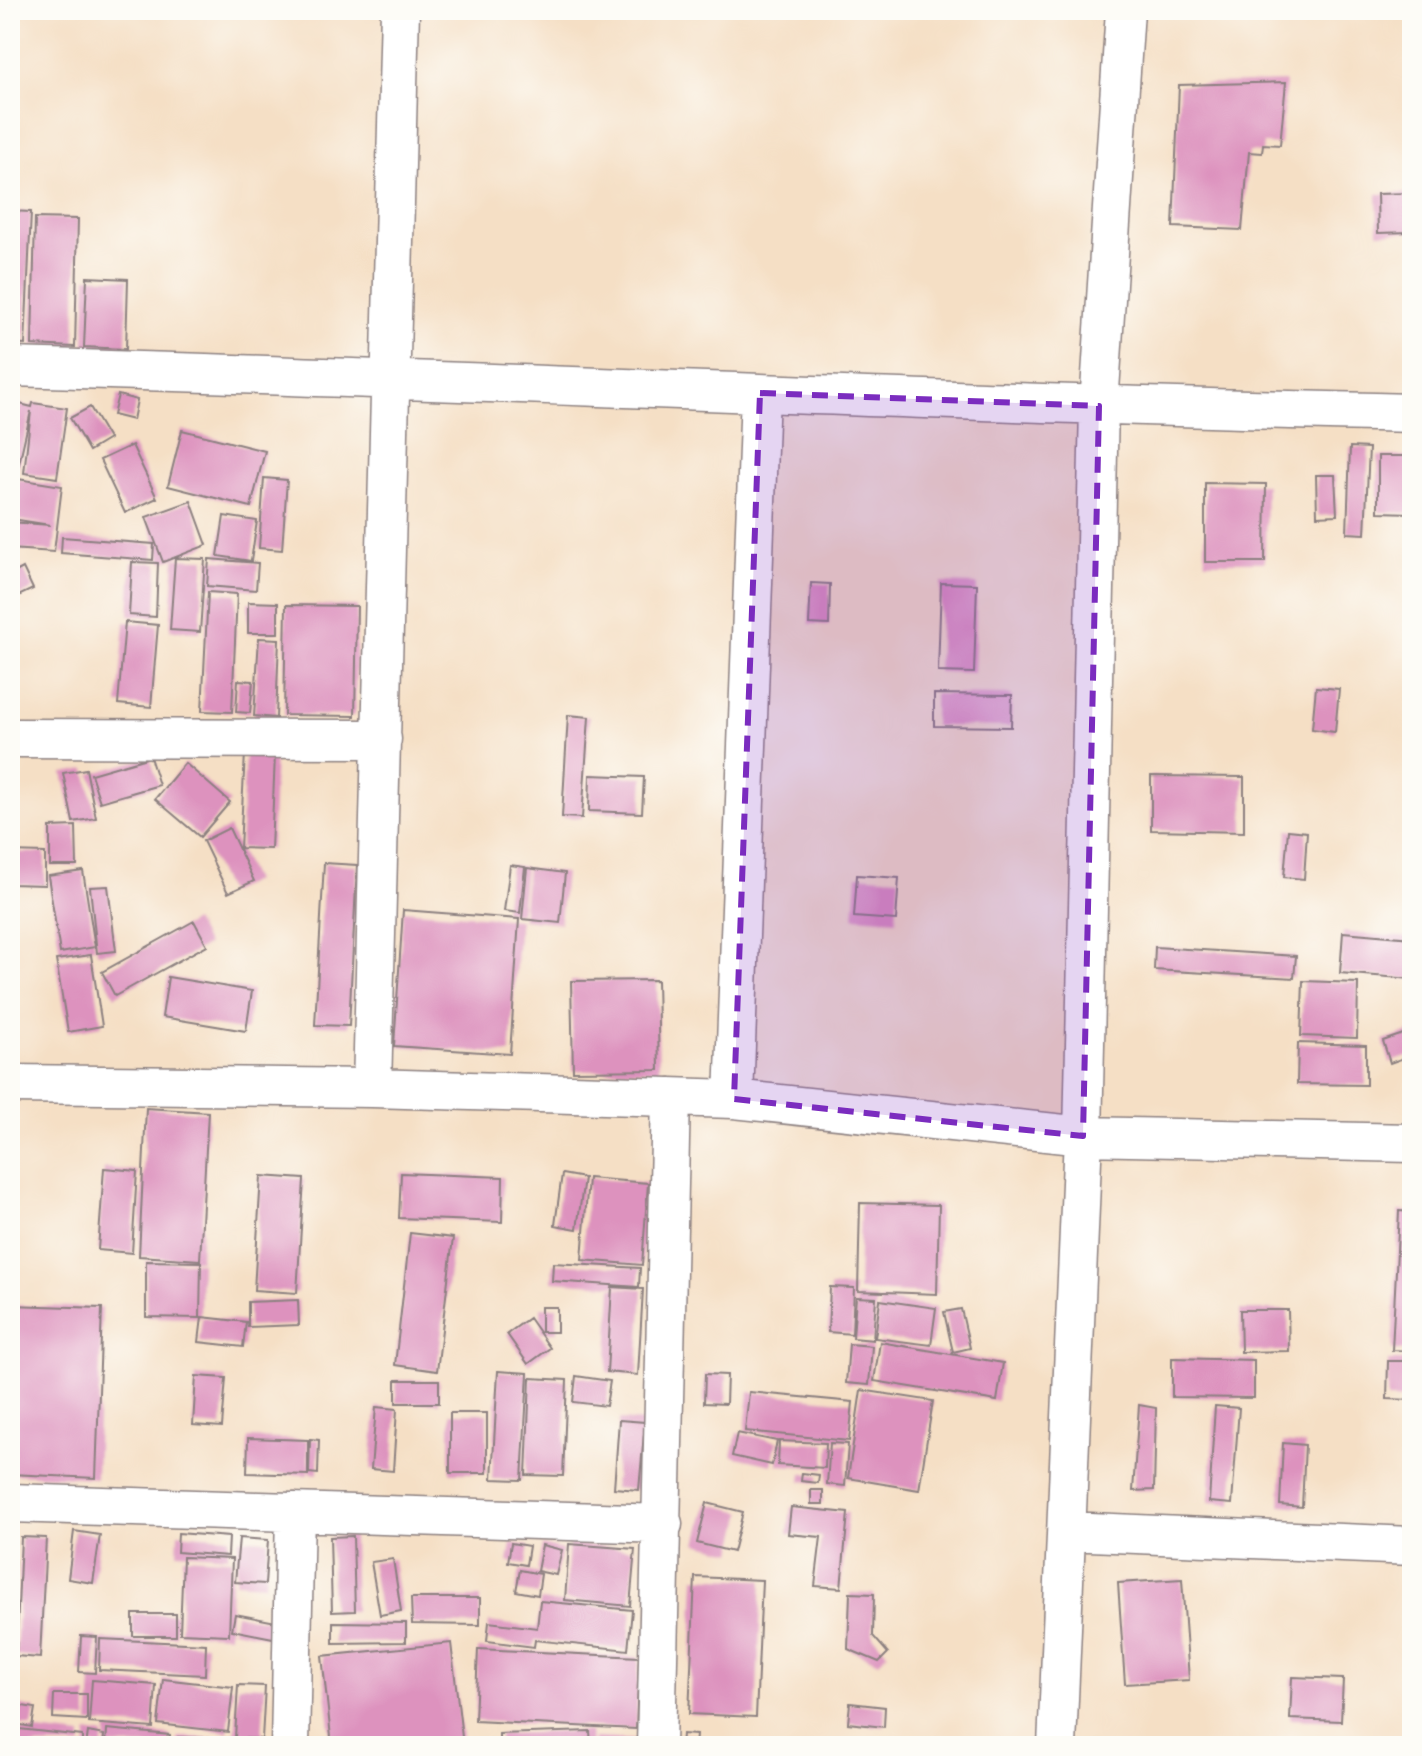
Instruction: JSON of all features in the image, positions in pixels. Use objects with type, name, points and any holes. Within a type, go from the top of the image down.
[{"type":"street","points":[[372,1088],[400,10]]},
{"type":"street","points":[[1057,1746],[1083,1136],[1099,406],[1125,10]]},
{"type":"street","points":[[10,367],[389,378],[1099,406],[1412,413]]},
{"type":"street","points":[[734,1099],[760,393]]},
{"type":"street","points":[[10,738],[382,739]]},
{"type":"street","points":[[10,1084],[372,1088],[734,1099],[1083,1136],[1412,1143]]},
{"type":"street","points":[[656,1746],[671,1097]]},
{"type":"street","points":[[10,1503],[663,1524]]},
{"type":"street","points":[[290,1746],[295,1512]]},
{"type":"street","points":[[1067,1531],[1412,1546]]},
{"type":"highlighted area","points":[[760,393],[1099,406],[1083,1136],[734,1099]]},
{"type":"building","points":[[1286,82],[1280,145],[1263,144],[1262,153],[1249,152],[1242,230],[1173,227],[1179,85]]},
{"type":"building","points":[[1412,193],[1412,232],[1378,233],[1377,194]]},
{"type":"building","points":[[10,211],[31,212],[25,345],[10,344]]},
{"type":"building","points":[[35,218],[78,219],[75,347],[32,345]]},
{"type":"building","points":[[87,277],[128,279],[126,349],[84,347]]},
{"type":"building","points":[[118,395],[137,400],[133,420],[113,415]]},
{"type":"building","points":[[33,403],[67,408],[57,478],[24,473],[31,411],[13,490],[10,489],[10,448],[20,404],[32,407]]},
{"type":"building","points":[[90,407],[109,439],[89,451],[70,418]]},
{"type":"building","points":[[182,430],[265,451],[251,507],[168,486]]},
{"type":"building","points":[[132,445],[157,498],[125,513],[100,460]]},
{"type":"building","points":[[1350,447],[1369,448],[1365,534],[1347,533]]},
{"type":"building","points":[[1378,456],[1412,456],[1412,513],[1378,512]]},
{"type":"building","points":[[1316,475],[1335,475],[1337,515],[1317,516]]},
{"type":"building","points":[[264,478],[287,480],[282,550],[259,548]]},
{"type":"building","points":[[18,479],[62,486],[54,552],[10,549],[10,522],[50,525],[12,519]]},
{"type":"building","points":[[1205,483],[1266,484],[1265,562],[1205,562]]},
{"type":"building","points":[[191,501],[207,545],[163,562],[146,517]]},
{"type":"building","points":[[224,516],[257,521],[251,561],[218,556]]},
{"type":"building","points":[[62,537],[154,544],[153,560],[61,553]]},
{"type":"building","points":[[175,558],[205,559],[200,632],[170,630]]},
{"type":"building","points":[[209,559],[258,563],[256,590],[207,586]]},
{"type":"building","points":[[132,562],[158,563],[156,617],[129,615]]},
{"type":"building","points":[[23,568],[33,589],[10,600],[10,575]]},
{"type":"building","points":[[811,583],[830,584],[829,625],[809,624]]},
{"type":"building","points":[[941,583],[977,584],[974,673],[938,672]]},
{"type":"building","points":[[208,592],[237,594],[232,712],[202,711]]},
{"type":"building","points":[[248,602],[278,603],[278,633],[248,633]]},
{"type":"building","points":[[286,605],[357,606],[355,716],[284,715]]},
{"type":"building","points":[[125,622],[158,625],[151,707],[118,704]]},
{"type":"building","points":[[259,638],[279,639],[276,718],[254,716]]},
{"type":"building","points":[[238,680],[253,681],[250,713],[236,712]]},
{"type":"building","points":[[1316,687],[1339,689],[1335,732],[1312,729]]},
{"type":"building","points":[[934,694],[1012,695],[1011,727],[934,726]]},
{"type":"building","points":[[568,715],[589,717],[582,818],[562,817]]},
{"type":"building","points":[[245,753],[275,755],[271,849],[240,848]]},
{"type":"building","points":[[150,757],[159,785],[100,802],[91,774]]},
{"type":"building","points":[[185,763],[230,802],[200,837],[155,799]]},
{"type":"building","points":[[86,769],[96,818],[73,822],[63,773]]},
{"type":"building","points":[[590,775],[644,777],[642,813],[589,811]]},
{"type":"building","points":[[1151,776],[1244,777],[1244,832],[1151,830]]},
{"type":"building","points":[[76,826],[77,866],[50,866],[50,827]]},
{"type":"building","points":[[229,828],[254,881],[228,893],[203,841]]},
{"type":"building","points":[[1288,830],[1307,832],[1304,879],[1284,877]]},
{"type":"building","points":[[10,852],[45,853],[45,885],[10,884]]},
{"type":"building","points":[[324,863],[357,865],[349,1026],[315,1025]]},
{"type":"building","points":[[510,865],[525,867],[520,913],[504,911]]},
{"type":"building","points":[[527,868],[565,873],[560,923],[522,919]]},
{"type":"building","points":[[83,871],[95,947],[60,953],[48,876]]},
{"type":"building","points":[[857,875],[899,878],[896,920],[854,917]]},
{"type":"building","points":[[108,886],[116,951],[97,953],[90,887]]},
{"type":"building","points":[[403,910],[519,919],[510,1054],[394,1046]]},
{"type":"building","points":[[194,921],[207,945],[115,996],[102,972]]},
{"type":"building","points":[[1343,932],[1412,938],[1412,979],[1340,973]]},
{"type":"building","points":[[1155,947],[1296,956],[1294,978],[1154,970]]},
{"type":"building","points":[[91,955],[102,1026],[68,1032],[56,960]]},
{"type":"building","points":[[168,977],[252,991],[246,1031],[162,1017]]},
{"type":"building","points":[[657,980],[659,1070],[573,1071],[571,981]]},
{"type":"building","points":[[1303,981],[1358,983],[1357,1038],[1301,1036]]},
{"type":"building","points":[[1412,1031],[1412,1055],[1390,1063],[1383,1041]]},
{"type":"building","points":[[1298,1043],[1366,1045],[1366,1085],[1297,1084]]},
{"type":"building","points":[[146,1108],[208,1112],[200,1260],[139,1256]]},
{"type":"building","points":[[104,1168],[137,1171],[132,1253],[98,1250]]},
{"type":"building","points":[[401,1173],[503,1177],[502,1222],[399,1218]]},
{"type":"building","points":[[562,1174],[584,1178],[577,1229],[555,1225]]},
{"type":"building","points":[[261,1176],[304,1179],[297,1293],[254,1290]]},
{"type":"building","points":[[588,1178],[648,1183],[642,1265],[582,1260]]},
{"type":"building","points":[[860,1203],[939,1205],[937,1294],[858,1291]]},
{"type":"building","points":[[1399,1211],[1412,1212],[1412,1351],[1392,1350]]},
{"type":"building","points":[[410,1233],[453,1238],[437,1371],[395,1365]]},
{"type":"building","points":[[146,1261],[201,1262],[200,1318],[146,1317]]},
{"type":"building","points":[[553,1263],[640,1268],[639,1287],[552,1281]]},
{"type":"building","points":[[612,1287],[643,1289],[638,1375],[607,1372]]},
{"type":"building","points":[[830,1287],[854,1288],[852,1334],[828,1332]]},
{"type":"building","points":[[856,1297],[876,1298],[873,1340],[853,1338]]},
{"type":"building","points":[[298,1300],[299,1325],[248,1327],[248,1302]]},
{"type":"building","points":[[880,1300],[936,1308],[931,1345],[875,1338]]},
{"type":"building","points":[[10,1305],[102,1308],[96,1478],[10,1474]]},
{"type":"building","points":[[541,1307],[557,1307],[557,1332],[541,1332]]},
{"type":"building","points":[[961,1309],[970,1348],[953,1352],[944,1312]]},
{"type":"building","points":[[1240,1310],[1288,1310],[1289,1351],[1241,1352]]},
{"type":"building","points":[[202,1317],[246,1322],[243,1347],[199,1342]]},
{"type":"building","points":[[529,1318],[550,1348],[528,1364],[507,1334]]},
{"type":"building","points":[[880,1342],[1003,1363],[997,1401],[874,1381]]},
{"type":"building","points":[[849,1344],[872,1346],[869,1385],[846,1383]]},
{"type":"building","points":[[1172,1358],[1254,1360],[1254,1398],[1172,1397]]},
{"type":"building","points":[[1388,1361],[1412,1361],[1412,1400],[1387,1399]]},
{"type":"building","points":[[498,1371],[528,1373],[522,1480],[492,1479]]},
{"type":"building","points":[[705,1374],[727,1375],[726,1404],[704,1403]]},
{"type":"building","points":[[196,1376],[226,1378],[222,1427],[193,1425]]},
{"type":"building","points":[[576,1376],[610,1381],[606,1406],[573,1402]]},
{"type":"building","points":[[530,1378],[567,1380],[563,1476],[526,1475]]},
{"type":"building","points":[[396,1380],[439,1380],[439,1403],[396,1403]]},
{"type":"building","points":[[861,1390],[933,1401],[919,1490],[848,1478]]},
{"type":"building","points":[[749,1392],[853,1402],[849,1441],[745,1431]]},
{"type":"building","points":[[1139,1405],[1156,1408],[1154,1490],[1133,1491]]},
{"type":"building","points":[[1215,1406],[1239,1408],[1232,1504],[1209,1502]]},
{"type":"building","points":[[376,1407],[397,1409],[393,1471],[371,1469]]},
{"type":"building","points":[[450,1413],[487,1413],[487,1473],[450,1473]]},
{"type":"building","points":[[619,1420],[645,1422],[639,1490],[614,1488]]},
{"type":"building","points":[[737,1433],[777,1441],[772,1465],[732,1456]]},
{"type":"building","points":[[248,1438],[308,1440],[308,1475],[247,1473]]},
{"type":"building","points":[[310,1439],[319,1440],[318,1474],[309,1473]]},
{"type":"building","points":[[779,1441],[826,1443],[825,1468],[778,1465]]},
{"type":"building","points":[[830,1443],[848,1444],[845,1486],[827,1484]]},
{"type":"building","points":[[1283,1443],[1305,1445],[1302,1507],[1280,1505]]},
{"type":"building","points":[[802,1473],[819,1475],[818,1483],[801,1481]]},
{"type":"building","points":[[811,1490],[823,1490],[823,1504],[811,1504]]},
{"type":"building","points":[[707,1503],[743,1512],[733,1552],[697,1543]]},
{"type":"building","points":[[791,1507],[848,1513],[841,1588],[815,1586],[821,1537],[788,1534]]},
{"type":"building","points":[[74,1531],[100,1535],[93,1583],[68,1579]]},
{"type":"building","points":[[178,1533],[229,1537],[228,1556],[177,1552]]},
{"type":"building","points":[[353,1536],[355,1611],[332,1612],[330,1537]]},
{"type":"building","points":[[21,1537],[46,1538],[40,1658],[16,1656]]},
{"type":"building","points":[[239,1538],[268,1540],[265,1584],[235,1582]]},
{"type":"building","points":[[10,1541],[15,1541],[13,1604],[10,1604]]},
{"type":"building","points":[[511,1543],[529,1546],[526,1565],[508,1562]]},
{"type":"building","points":[[569,1544],[635,1549],[630,1606],[565,1600]]},
{"type":"building","points":[[542,1545],[562,1550],[556,1575],[537,1571]]},
{"type":"building","points":[[183,1557],[232,1559],[229,1635],[180,1633]]},
{"type":"building","points":[[393,1559],[401,1611],[380,1615],[371,1562]]},
{"type":"building","points":[[520,1570],[541,1574],[538,1595],[516,1591]]},
{"type":"building","points":[[695,1577],[762,1580],[756,1717],[689,1714]]},
{"type":"building","points":[[1182,1579],[1189,1680],[1125,1684],[1118,1583]]},
{"type":"building","points":[[850,1593],[874,1594],[873,1636],[888,1653],[879,1662],[848,1649]]},
{"type":"building","points":[[411,1598],[480,1598],[480,1625],[412,1624]]},
{"type":"building","points":[[540,1601],[632,1610],[628,1650],[535,1640],[534,1647],[487,1641],[489,1622],[537,1628]]},
{"type":"building","points":[[133,1614],[176,1614],[176,1636],[133,1636]]},
{"type":"building","points":[[235,1614],[276,1622],[273,1638],[232,1630]]},
{"type":"building","points":[[333,1622],[406,1623],[406,1642],[333,1643]]},
{"type":"building","points":[[81,1636],[97,1637],[95,1673],[79,1672]]},
{"type":"building","points":[[100,1639],[206,1644],[205,1675],[99,1670]]},
{"type":"building","points":[[451,1643],[463,1746],[332,1746],[322,1656]]},
{"type":"building","points":[[478,1649],[639,1657],[636,1729],[475,1721]]},
{"type":"building","points":[[10,1664],[16,1664],[13,1699],[10,1698]]},
{"type":"building","points":[[1292,1677],[1343,1679],[1341,1721],[1290,1719]]},
{"type":"building","points":[[163,1679],[233,1687],[228,1732],[158,1724]]},
{"type":"building","points":[[92,1680],[156,1685],[153,1728],[89,1723]]},
{"type":"building","points":[[238,1685],[265,1686],[262,1739],[235,1738]]},
{"type":"building","points":[[54,1694],[87,1694],[87,1720],[53,1718]]},
{"type":"building","points":[[850,1703],[885,1707],[884,1727],[848,1723]]},
{"type":"building","points":[[10,1704],[35,1708],[32,1727],[10,1723]]},
{"type":"building","points":[[10,1728],[82,1736],[82,1746],[10,1746]]},
{"type":"building","points":[[107,1729],[170,1735],[170,1746],[106,1746]]},
{"type":"building","points":[[590,1731],[591,1746],[499,1746],[499,1734]]},
{"type":"building","points":[[88,1732],[104,1735],[103,1746],[86,1746]]},
{"type":"building","points":[[682,1734],[696,1735],[695,1746],[681,1746]]},
{"type":"building","points":[[178,1737],[243,1739],[242,1746],[177,1746]]},
{"type":"building","points":[[594,1738],[640,1740],[640,1746],[594,1746]]}]
